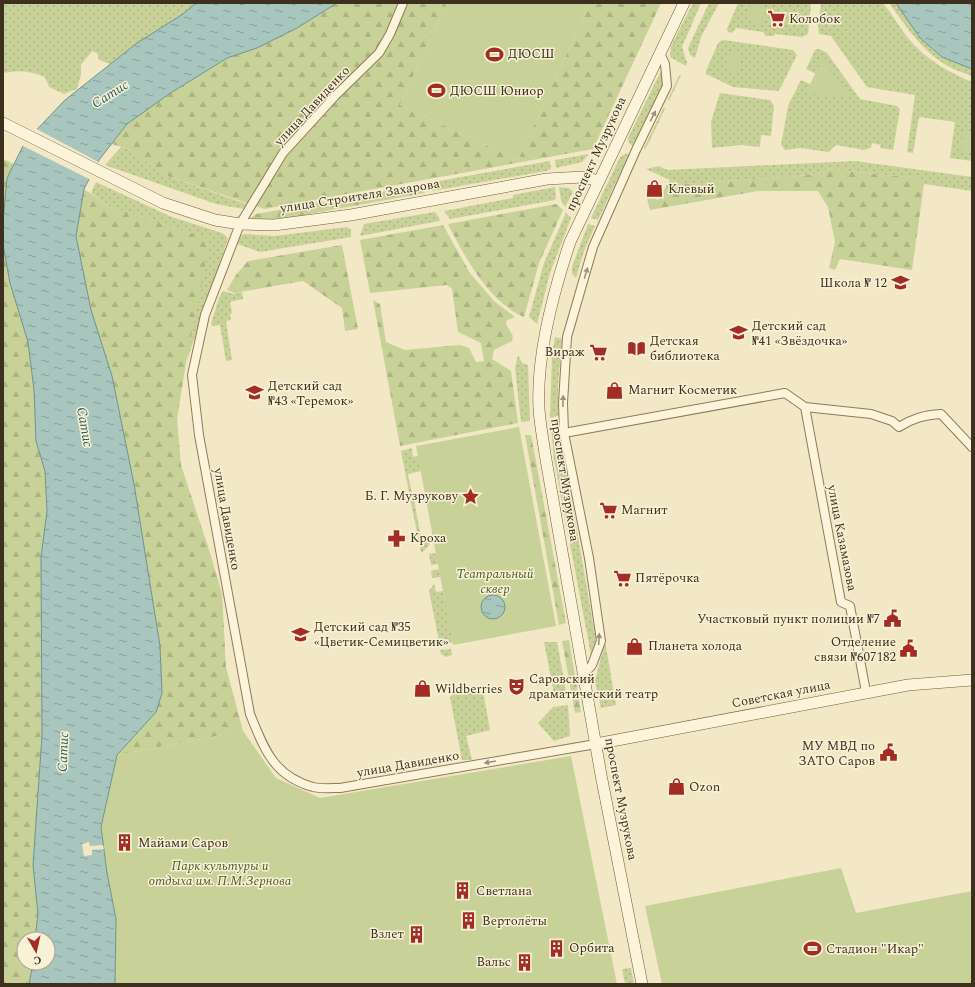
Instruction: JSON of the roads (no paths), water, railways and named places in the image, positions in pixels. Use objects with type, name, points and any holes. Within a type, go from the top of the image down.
[{"type":"main road","name":"проспект Музрукова","points":[[642,984],[596,744],[540,423],[540,379],[547,330],[558,278],[570,242],[684,3]]},
{"type":"main road","name":"улица Строителя Захарова","points":[[3,123],[106,176],[163,203],[189,213],[215,220],[240,224],[274,225],[351,215],[547,179],[582,177],[599,181]]},
{"type":"main road","name":"Советская улица","points":[[596,744],[866,692],[922,683],[972,680]]},
{"type":"street","name":"улица Давиденко","points":[[404,3],[390,34],[379,53],[335,96],[283,153],[240,224],[208,306],[192,375],[199,435],[250,714],[265,750],[278,767],[288,776],[313,787],[340,788],[596,744]]},
{"type":"street","points":[[584,674],[592,665],[601,641],[589,558],[564,433],[563,403],[567,337],[593,247],[636,150],[667,86],[665,64],[660,53]]},
{"type":"street","points":[[564,433],[785,393],[806,407],[871,414],[892,421],[900,427],[910,420],[922,416],[941,414],[972,447]]},
{"type":"street","name":"улица Казамазова","points":[[806,407],[841,602],[850,606],[866,692]]},
{"type":"water","name":"Сатис","points":[[337,3],[297,28],[257,48],[227,58],[169,94],[127,124],[99,160],[84,189],[76,236],[91,310],[112,376],[134,484],[160,646],[162,693],[156,712],[117,755],[101,827],[107,873],[116,919],[115,984],[29,984],[31,971],[56,971],[56,931],[36,931],[38,914],[33,865],[42,736],[41,557],[47,511],[45,471],[36,441],[34,390],[28,342],[10,283],[3,245],[3,221],[7,178],[25,142],[65,100],[137,43],[183,14],[195,4]]},
{"type":"water","points":[[896,3],[972,3],[972,69],[942,57],[920,38]]},
{"type":"water","points":[[493,595],[498,596],[504,602],[504,612],[498,618],[493,619],[488,618],[482,612],[481,607],[482,602],[488,596]]},
{"type":"place","name":"Колобок","points":[[776,19]]},
{"type":"place","name":"ДЮСШ","points":[[495,54]]},
{"type":"place","name":"ДЮСШ Юниор","points":[[437,91]]},
{"type":"place","name":"Клевый","points":[[655,189]]},
{"type":"place","name":"Школа № 12","points":[[900,283]]},
{"type":"place","name":"Детский сад №41 «Звёздочка»","points":[[739,333]]},
{"type":"place","name":"Детская библиотека","points":[[637,348]]},
{"type":"place","name":"Вираж","points":[[598,352]]},
{"type":"place","name":"Магнит Косметик","points":[[615,390]]},
{"type":"place","name":"Детский сад №43 «Теремок»","points":[[255,393]]},
{"type":"place","name":"Б. Г. Музрукову","points":[[471,496]]},
{"type":"place","name":"Магнит","points":[[608,510]]},
{"type":"place","name":"Кроха","points":[[397,538]]},
{"type":"place","name":"Пятёрочка","points":[[622,578]]},
{"type":"place","name":"Участковый пункт полиции №7","points":[[893,619]]},
{"type":"place","name":"Детский сад №35 «Цветик-Семицветик»","points":[[301,634]]},
{"type":"place","name":"Планета холода","points":[[635,646]]},
{"type":"place","name":"Отделение связи №607182","points":[[909,649]]},
{"type":"place","name":"Саровский драматический театр","points":[[516,686]]},
{"type":"place","name":"Wildberries","points":[[422,689]]},
{"type":"place","name":"МУ МВД по ЗАТО Саров","points":[[888,753]]},
{"type":"place","name":"Ozon","points":[[676,787]]},
{"type":"place","name":"Майами Саров","points":[[125,843]]},
{"type":"place","name":"Светлана","points":[[463,891]]},
{"type":"place","name":"Вертолёты","points":[[469,921]]},
{"type":"place","name":"Взлет","points":[[417,934]]},
{"type":"place","name":"Орбита","points":[[556,948]]},
{"type":"place","name":"Стадион \"Икар\"","points":[[813,949]]},
{"type":"place","name":"Вальс","points":[[524,962]]},
{"type":"park label","name":"Театральный сквер","points":[[495,582]]},
{"type":"park label","name":"Парк культуры и отдыха им. П.М.Зернова","points":[[220,874]]}]
